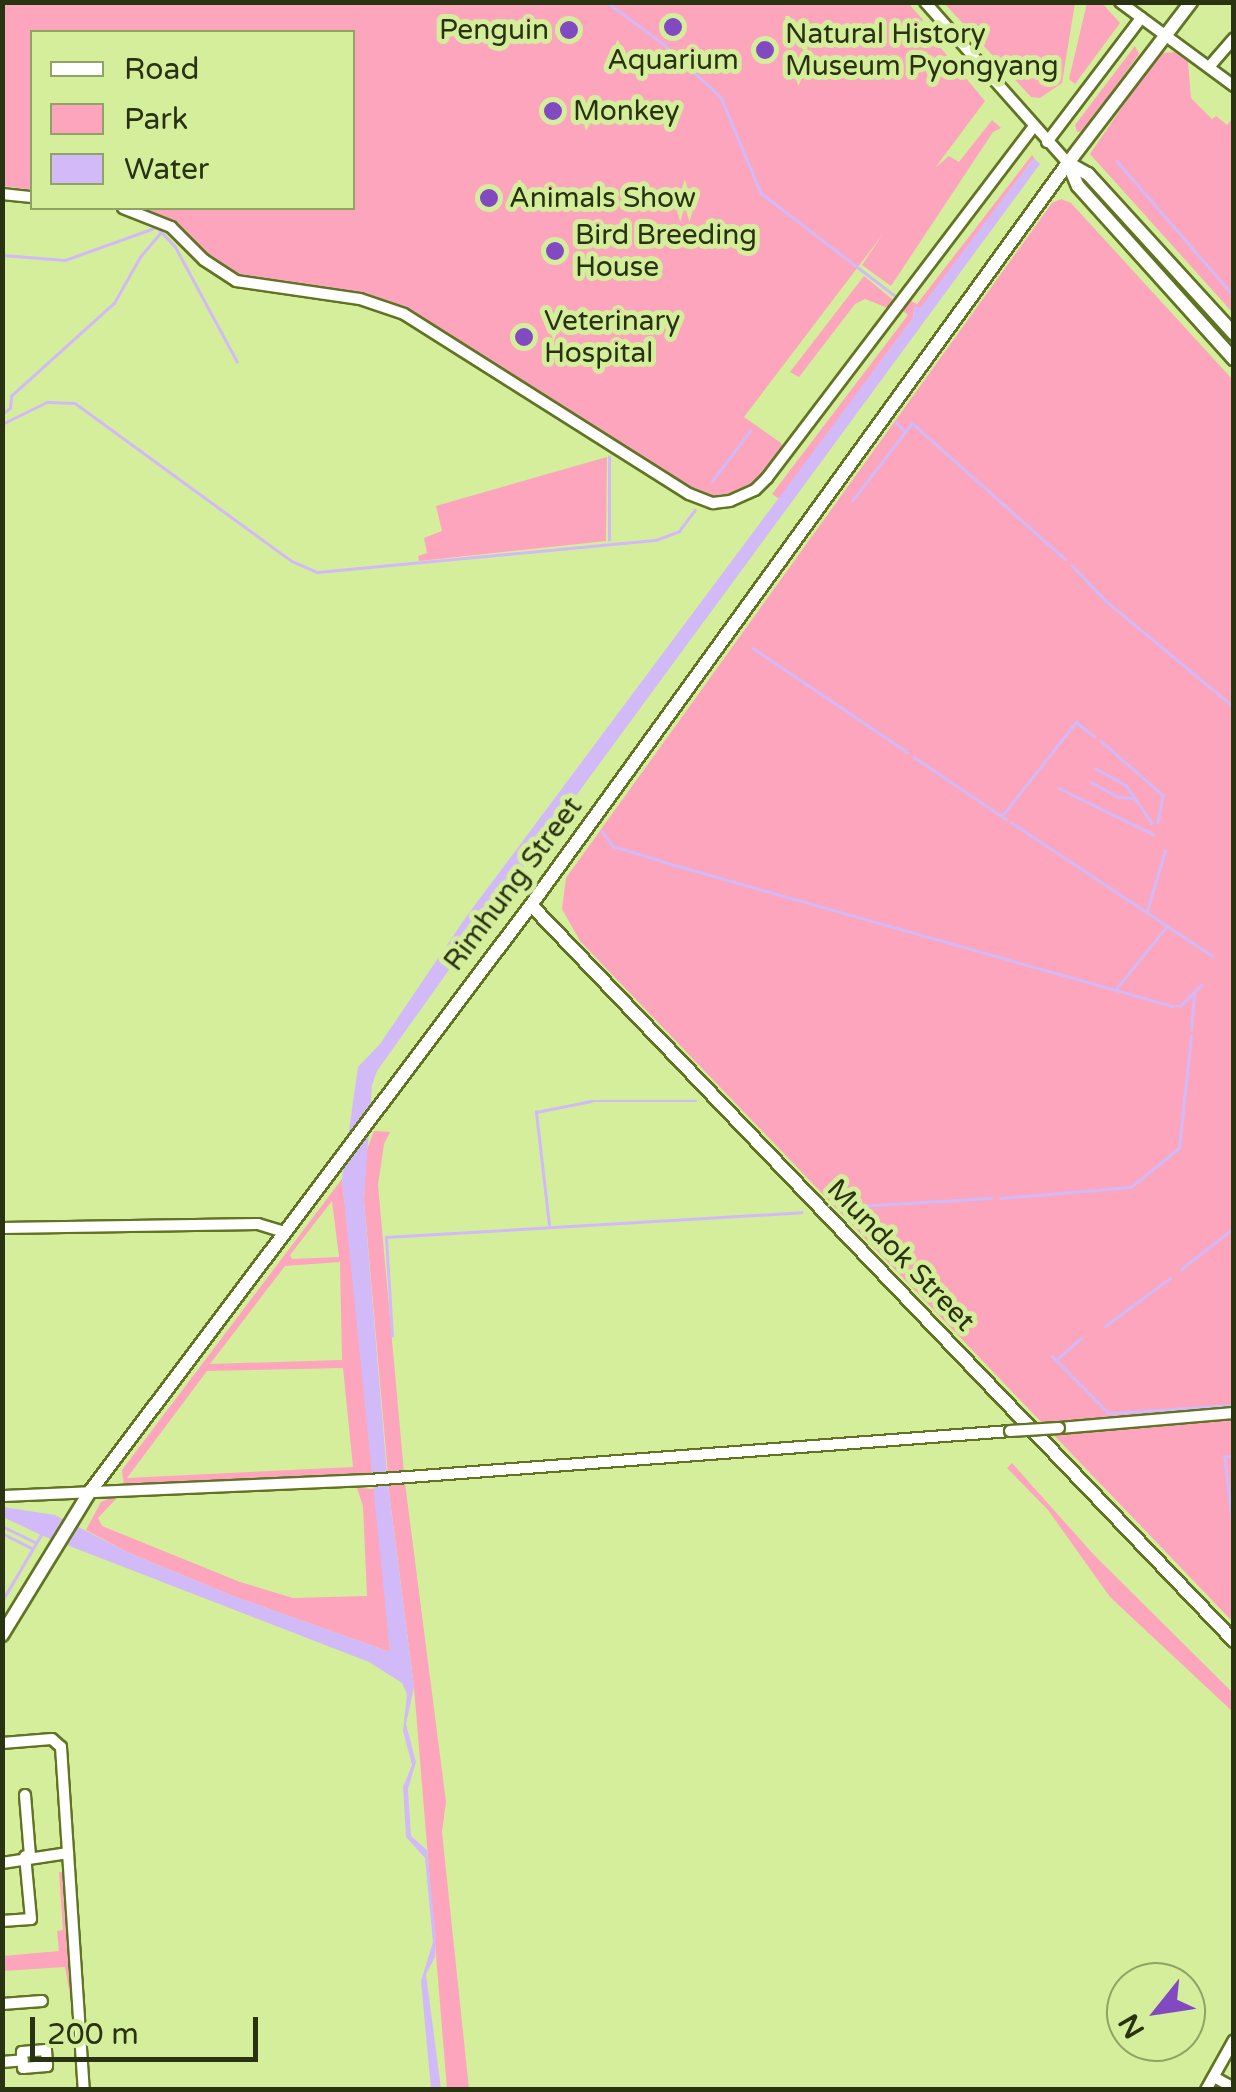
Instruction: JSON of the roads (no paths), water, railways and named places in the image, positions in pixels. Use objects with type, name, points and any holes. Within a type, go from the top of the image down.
[{"type":"main road","name":"Rimhung Street","points":[[2,1635],[52,1547],[89,1493],[380,1100],[531,905],[1068,164],[1188,6]]},
{"type":"main road","points":[[1068,164],[1088,174],[1234,334]]},
{"type":"main road","points":[[1068,164],[1078,186],[1234,359]]},
{"type":"main road","name":"Mundok Street","points":[[531,905],[1234,1641]]},
{"type":"street","points":[[925,2],[1068,164]]},
{"type":"street","points":[[1120,2],[1234,86]]},
{"type":"street","points":[[1047,142],[1141,18]]},
{"type":"street","points":[[1209,66],[1231,40]]},
{"type":"street","points":[[128,210],[171,227],[204,260],[236,281],[342,295],[404,314],[689,494],[713,502],[730,502],[755,490],[767,478],[1033,128]]},
{"type":"street","points":[[2,194],[30,197]]},
{"type":"street","points":[[2,1228],[258,1224],[284,1232]]},
{"type":"street","points":[[2,1496],[388,1479],[1234,1413]]},
{"type":"street","points":[[2,1743],[59,1742],[84,2090]]},
{"type":"street","points":[[2,1921],[30,1918],[25,1795]]},
{"type":"street","points":[[2,1862],[68,1852]]},
{"type":"street","points":[[2,2004],[42,2001]]},
{"type":"street","points":[[1206,2090],[1234,2040]]},
{"type":"street","points":[[2,2062],[23,2060]]},
{"type":"street","points":[[1214,2077],[1234,2088]]},
{"type":"water","points":[[1034,158],[1040,164],[481,925],[377,1071],[372,1085],[364,1200],[388,1485],[414,1687],[406,1724],[416,1762],[408,1789],[411,1836],[427,1850],[436,1935],[435,1957],[426,1974],[441,2089],[431,2089],[421,1981],[433,1942],[425,1858],[406,1837],[403,1787],[412,1765],[403,1731],[407,1694],[402,1683],[369,1662],[41,1535],[3,1517],[3,1507],[55,1515],[127,1552],[233,1596],[390,1652],[342,1179],[358,1067],[380,1044],[466,917],[913,318],[914,307],[921,307]]},
{"type":"waterway","points":[[607,2],[661,42],[721,97],[761,193],[899,299]]},
{"type":"waterway","points":[[1117,161],[1234,296]]},
{"type":"waterway","points":[[2,255],[65,260],[157,227],[175,246],[237,361]]},
{"type":"waterway","points":[[2,414],[10,408],[11,396],[114,303],[140,257],[162,231]]},
{"type":"waterway","points":[[2,424],[47,402],[75,403],[292,561],[317,572],[656,540],[679,531],[695,510]]},
{"type":"waterway","points":[[896,422],[904,431]]},
{"type":"waterway","points":[[852,501],[912,423],[1065,559]]},
{"type":"waterway","points":[[712,481],[750,431]]},
{"type":"waterway","points":[[609,457],[609,540]]},
{"type":"waterway","points":[[1072,565],[1106,601],[1234,707]]},
{"type":"waterway","points":[[753,648],[907,752]]},
{"type":"waterway","points":[[1002,816],[1076,722],[1094,736]]},
{"type":"waterway","points":[[1101,741],[1163,795],[1158,823]]},
{"type":"waterway","points":[[914,757],[1006,819]]},
{"type":"waterway","points":[[1095,768],[1126,785],[1152,823]]},
{"type":"waterway","points":[[1091,782],[1118,797],[1133,798]]},
{"type":"waterway","points":[[1059,788],[1153,834]]},
{"type":"waterway","points":[[1011,822],[1213,956]]},
{"type":"waterway","points":[[602,831],[613,846],[671,864],[1172,1006],[1180,1006],[1201,985]]},
{"type":"waterway","points":[[1147,911],[1165,851]]},
{"type":"waterway","points":[[1116,989],[1167,926]]},
{"type":"waterway","points":[[1191,1030],[1194,993]]},
{"type":"waterway","points":[[1000,1198],[1131,1187],[1179,1148],[1191,1036]]},
{"type":"waterway","points":[[549,1225],[536,1112],[591,1101],[696,1101]]},
{"type":"waterway","points":[[841,1207],[991,1198]]},
{"type":"waterway","points":[[392,1336],[386,1237],[801,1212]]},
{"type":"waterway","points":[[1181,1269],[1234,1228]]},
{"type":"waterway","points":[[1105,1326],[1170,1278]]},
{"type":"waterway","points":[[1057,1359],[1081,1338]]},
{"type":"waterway","points":[[1052,1356],[1109,1413],[1234,1405]]},
{"type":"waterway","points":[[1234,1456],[1225,1457],[1234,1537]]},
{"type":"waterway","points":[[2,1526],[35,1542]]},
{"type":"waterway","points":[[2,1533],[32,1548]]},
{"type":"waterway","points":[[2,1601],[42,1533]]},
{"type":"place","name":"Aquarium","points":[[673,27]]},
{"type":"place","name":"Penguin","points":[[569,30]]},
{"type":"place","name":"Natural History Museum Pyongyang","points":[[765,50]]},
{"type":"place","name":"Monkey","points":[[553,111]]},
{"type":"place","name":"Animals Show","points":[[489,198]]},
{"type":"place","name":"Bird Breeding House","points":[[555,251]]},
{"type":"place","name":"Veterinary Hospital","points":[[524,337]]}]
